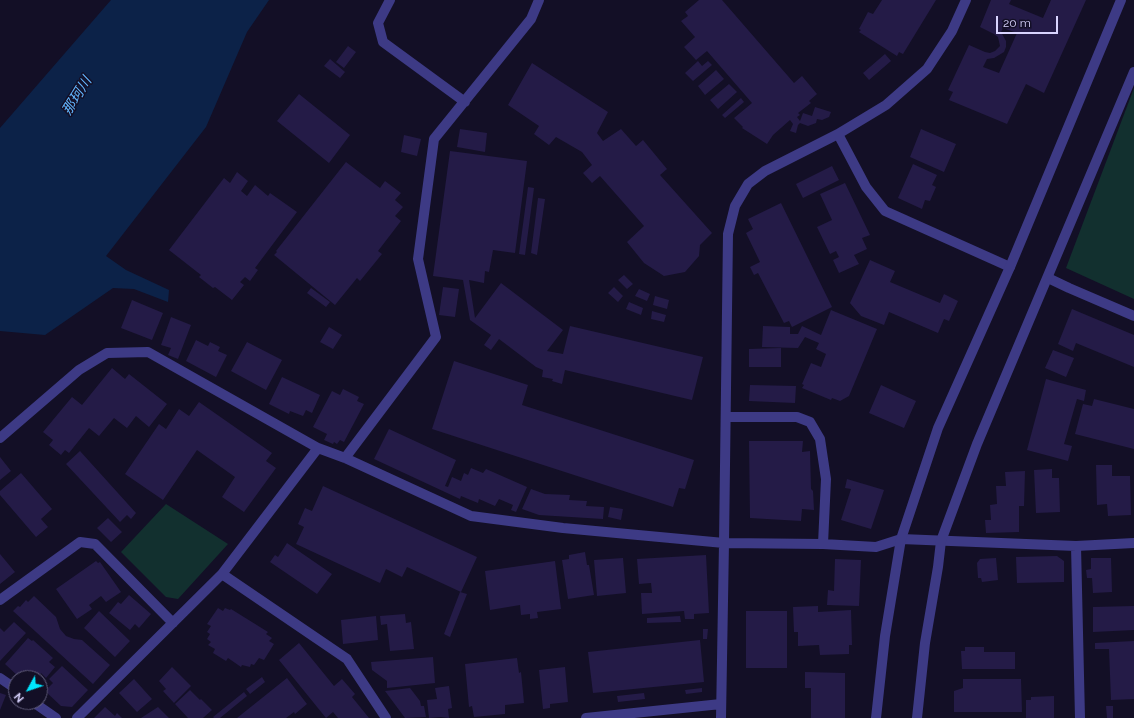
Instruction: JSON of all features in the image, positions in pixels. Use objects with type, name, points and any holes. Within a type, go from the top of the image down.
[{"type":"street","points":[[390,0],[378,23],[383,42],[465,102]]},
{"type":"street","points":[[345,458],[436,337],[418,259],[434,139],[531,19],[539,0]]},
{"type":"street","points":[[721,718],[728,234],[735,206],[748,184],[765,171],[838,134],[886,105],[927,69],[952,32],[966,0]]},
{"type":"street","points":[[876,718],[885,636],[901,539],[938,428],[1010,267],[1121,0]]},
{"type":"street","points":[[917,718],[925,643],[941,541],[977,444],[1134,72]]},
{"type":"street","points":[[838,134],[866,188],[886,211],[1010,267]]},
{"type":"street","points":[[1048,278],[1134,316]]},
{"type":"street","points":[[0,438],[79,370],[108,352],[148,352],[318,448],[345,458],[471,516],[563,528],[724,543],[823,544],[876,547],[901,539],[1076,546],[1134,544]]},
{"type":"street","points":[[726,417],[798,417],[810,422],[820,439],[826,479],[823,544]]},
{"type":"street","points":[[77,718],[222,574],[318,448]]},
{"type":"street","points":[[0,600],[80,542],[94,544],[173,624]]},
{"type":"street","points":[[1076,546],[1080,718]]},
{"type":"street","points":[[222,574],[347,659],[386,718]]},
{"type":"street","points":[[586,718],[721,704]]},
{"type":"street","points":[[45,710],[56,718]]},
{"type":"green space","points":[[1134,88],[1134,299],[1066,268]]},
{"type":"green space","points":[[166,504],[228,544],[178,599],[166,597],[121,552]]},
{"type":"water","name":"那珂川","points":[[111,0],[269,0],[247,32],[206,127],[106,256],[126,270],[169,290],[168,302],[134,289],[113,288],[45,335],[0,331],[0,128]]},
{"type":"building","points":[[699,0],[722,0],[794,83],[802,76],[817,94],[809,101],[811,103],[798,113],[800,115],[797,117],[800,121],[803,113],[812,116],[815,107],[831,112],[829,117],[822,120],[817,119],[816,123],[808,126],[800,123],[796,133],[790,131],[793,124],[790,120],[773,135],[767,144],[742,128],[743,127],[734,118],[752,103],[707,51],[696,60],[684,47],[695,37],[681,21],[688,16],[685,12]]},
{"type":"building","points":[[882,0],[936,0],[903,54],[899,52],[897,56],[859,32],[861,30],[859,29],[868,12],[873,14]]},
{"type":"building","points":[[991,0],[1011,0],[1009,4],[1043,18],[1051,0],[1086,0],[1044,93],[1026,84],[1007,124],[949,100],[953,92],[948,90],[969,45],[990,53],[995,51],[1000,46],[998,37],[980,27]],"holes":[[[1003,28],[1017,33],[999,73],[983,67],[987,59],[994,58],[1004,52],[1006,41],[1001,32]]]},
{"type":"building","points":[[348,46],[356,52],[344,68],[336,62]]},
{"type":"building","points":[[885,54],[891,61],[869,80],[863,73]]},
{"type":"building","points":[[330,59],[345,72],[340,78],[324,66]]},
{"type":"building","points":[[698,61],[702,66],[708,61],[712,65],[693,81],[685,73]]},
{"type":"building","points":[[532,63],[608,112],[597,133],[603,141],[621,129],[636,146],[643,140],[667,169],[660,175],[712,233],[700,245],[699,256],[685,272],[664,276],[644,263],[627,242],[644,226],[600,176],[592,183],[583,173],[592,165],[582,152],[556,137],[549,145],[534,134],[539,126],[508,105]]},
{"type":"building","points":[[716,70],[724,79],[705,95],[698,86]]},
{"type":"building","points":[[729,84],[737,92],[718,109],[710,100]]},
{"type":"building","points":[[299,94],[350,135],[329,163],[277,121]]},
{"type":"building","points":[[741,98],[744,102],[725,118],[722,115]]},
{"type":"building","points":[[460,129],[487,133],[485,152],[457,147]]},
{"type":"building","points":[[921,129],[956,144],[944,172],[910,157]]},
{"type":"building","points":[[404,135],[421,139],[417,156],[401,152]]},
{"type":"building","points":[[450,151],[527,161],[515,253],[493,250],[489,272],[485,271],[484,283],[469,280],[475,318],[501,283],[563,330],[547,351],[563,354],[570,326],[703,357],[692,400],[565,370],[562,384],[552,381],[553,379],[542,377],[543,370],[536,367],[499,339],[491,350],[484,345],[491,335],[470,320],[463,280],[433,276]]},
{"type":"building","points":[[346,162],[380,188],[385,181],[401,193],[395,200],[403,207],[395,216],[401,221],[378,251],[382,254],[360,281],[357,278],[335,305],[274,255]]},
{"type":"building","points":[[913,164],[937,175],[932,185],[936,187],[930,201],[925,200],[922,209],[898,198]]},
{"type":"building","points":[[832,166],[839,180],[803,198],[796,184]]},
{"type":"building","points":[[237,172],[248,181],[241,191],[247,196],[255,185],[268,196],[270,193],[297,212],[255,268],[258,270],[250,281],[245,277],[240,282],[244,285],[232,300],[199,277],[201,275],[169,250],[224,178],[230,183]]},
{"type":"building","points":[[845,183],[870,235],[862,238],[867,249],[854,255],[859,264],[839,273],[833,260],[839,257],[836,251],[830,254],[817,227],[832,220],[820,194]]},
{"type":"building","points":[[528,187],[534,188],[525,255],[519,254]]},
{"type":"building","points":[[538,198],[545,199],[537,255],[531,253]]},
{"type":"building","points":[[781,203],[832,307],[792,327],[789,321],[784,323],[758,273],[754,275],[750,267],[760,262],[746,233],[753,229],[748,219]]},
{"type":"building","points":[[870,260],[895,271],[890,282],[940,303],[944,294],[958,301],[949,321],[944,319],[938,333],[889,312],[884,325],[861,316],[850,303]]},
{"type":"building","points":[[624,275],[633,284],[627,289],[618,280]]},
{"type":"building","points":[[443,287],[459,289],[455,317],[439,315]]},
{"type":"building","points":[[614,287],[623,296],[618,302],[608,293]]},
{"type":"building","points":[[311,288],[330,302],[326,307],[307,293]]},
{"type":"building","points":[[639,289],[650,294],[647,301],[635,296]]},
{"type":"building","points":[[655,296],[669,300],[667,309],[653,305]]},
{"type":"building","points":[[132,300],[163,313],[152,340],[121,328]]},
{"type":"building","points":[[629,302],[643,308],[641,315],[626,309]]},
{"type":"building","points":[[1072,309],[1134,335],[1134,367],[1076,343],[1073,351],[1058,344]]},
{"type":"building","points":[[831,310],[877,329],[849,396],[840,401],[832,398],[831,400],[802,388],[804,385],[802,384],[811,363],[821,367],[826,354],[816,349],[819,343],[805,337],[798,348],[762,347],[763,326],[790,327],[790,334],[798,334],[802,326],[821,335]]},
{"type":"building","points":[[652,311],[666,315],[664,322],[651,319]]},
{"type":"building","points":[[171,317],[191,325],[178,359],[168,355],[171,348],[161,345]]},
{"type":"building","points":[[329,327],[342,335],[333,349],[320,342]]},
{"type":"building","points":[[196,340],[208,346],[210,342],[220,347],[218,351],[227,355],[216,377],[186,361]]},
{"type":"building","points":[[247,342],[282,360],[266,390],[231,371]]},
{"type":"building","points":[[781,348],[781,367],[749,367],[749,349]]},
{"type":"building","points":[[1053,350],[1074,358],[1066,377],[1045,368]]},
{"type":"building","points":[[454,361],[528,385],[522,405],[694,460],[685,489],[679,488],[673,507],[432,429]]},
{"type":"building","points":[[112,368],[125,379],[129,374],[167,404],[149,427],[136,416],[127,428],[114,418],[99,436],[89,428],[69,453],[65,450],[61,455],[49,445],[53,440],[43,432],[72,397],[82,405]]},
{"type":"building","points":[[282,377],[320,395],[312,413],[306,410],[303,416],[290,411],[289,414],[269,404]]},
{"type":"building","points":[[1046,379],[1086,390],[1084,401],[1077,399],[1064,444],[1072,446],[1068,461],[1027,450]]},
{"type":"building","points":[[750,385],[796,386],[795,403],[749,401]]},
{"type":"building","points":[[881,385],[916,401],[904,428],[869,413]]},
{"type":"building","points":[[343,389],[359,397],[357,401],[364,404],[344,442],[340,440],[337,444],[334,442],[333,444],[324,440],[327,434],[313,427],[332,391],[340,395]]},
{"type":"building","points":[[1094,399],[1134,409],[1134,449],[1075,434],[1083,404],[1092,406]]},
{"type":"building","points":[[199,402],[272,453],[266,461],[276,468],[244,512],[222,497],[235,477],[197,450],[163,500],[125,474],[159,424],[166,429],[179,409],[189,416]]},
{"type":"building","points":[[389,429],[456,460],[445,486],[448,487],[452,477],[461,481],[464,473],[468,475],[471,468],[483,473],[486,469],[527,487],[516,512],[511,510],[513,505],[499,499],[495,506],[479,499],[478,503],[461,496],[460,499],[374,459]]},
{"type":"building","points":[[749,441],[803,441],[802,452],[810,451],[811,489],[813,491],[814,510],[802,509],[801,521],[750,518]]},
{"type":"building","points":[[80,451],[136,513],[131,519],[127,515],[120,522],[66,464]]},
{"type":"building","points":[[0,457],[11,471],[0,480]]},
{"type":"building","points":[[1096,465],[1112,465],[1112,476],[1130,476],[1131,515],[1108,516],[1107,504],[1097,505]]},
{"type":"building","points":[[1052,469],[1052,478],[1059,478],[1060,512],[1036,513],[1034,470]]},
{"type":"building","points":[[1025,471],[1024,506],[1019,506],[1019,532],[986,533],[985,520],[991,520],[990,505],[997,504],[996,486],[1006,486],[1005,472]]},
{"type":"building","points":[[21,473],[52,509],[41,519],[48,527],[36,537],[0,495],[0,491]]},
{"type":"building","points":[[847,479],[884,490],[871,529],[841,520],[851,489],[845,488]]},
{"type":"building","points":[[323,486],[477,557],[461,592],[407,567],[402,577],[386,569],[380,583],[296,544],[304,527],[298,524],[305,508],[312,511]]},
{"type":"building","points":[[531,489],[545,494],[570,495],[569,500],[587,501],[586,506],[604,507],[603,519],[539,515],[522,509]]},
{"type":"building","points":[[610,507],[623,509],[621,520],[608,517]]},
{"type":"building","points":[[108,518],[122,532],[111,542],[97,528]]},
{"type":"building","points":[[287,543],[332,574],[317,594],[270,562],[275,555],[278,557]]},
{"type":"building","points":[[585,552],[587,565],[589,565],[594,595],[568,599],[562,560],[569,559],[569,555]]},
{"type":"building","points":[[0,554],[15,572],[0,584]]},
{"type":"building","points":[[706,555],[709,613],[694,614],[694,619],[685,619],[684,611],[642,614],[641,593],[652,593],[651,583],[639,584],[637,559]]},
{"type":"building","points":[[1057,556],[1064,561],[1064,582],[1017,583],[1016,557]]},
{"type":"building","points":[[623,558],[626,593],[597,596],[594,560]]},
{"type":"building","points":[[996,558],[998,580],[982,582],[981,578],[978,578],[977,563],[980,559]]},
{"type":"building","points":[[1091,558],[1111,558],[1112,592],[1093,593],[1092,578],[1087,578],[1086,570],[1091,569]]},
{"type":"building","points":[[835,559],[861,560],[859,606],[827,605],[828,590],[834,591]]},
{"type":"building","points":[[96,561],[98,563],[100,562],[121,592],[106,602],[101,596],[89,605],[92,609],[77,619],[56,589]]},
{"type":"building","points":[[555,561],[561,609],[537,612],[538,618],[530,619],[530,614],[521,615],[520,605],[490,610],[485,571]]},
{"type":"building","points":[[460,592],[467,594],[450,637],[444,634]]},
{"type":"building","points":[[129,595],[151,614],[139,628],[135,624],[130,630],[109,613],[118,602],[121,604]]},
{"type":"building","points":[[34,596],[56,617],[60,629],[66,636],[82,640],[110,665],[93,684],[13,611],[18,606],[20,607],[26,600],[28,602]]},
{"type":"building","points":[[818,606],[818,612],[851,610],[852,645],[849,645],[849,654],[820,655],[819,645],[798,646],[798,632],[794,632],[793,607]]},
{"type":"building","points":[[1134,606],[1134,630],[1093,632],[1093,607]]},
{"type":"building","points":[[218,608],[223,611],[225,608],[231,609],[268,632],[266,634],[272,638],[269,641],[274,644],[264,660],[259,658],[254,665],[251,664],[250,667],[242,665],[241,667],[228,658],[226,661],[213,653],[215,649],[208,645],[211,642],[207,639],[210,634],[207,632],[211,626],[207,624]]},
{"type":"building","points":[[99,611],[130,641],[115,657],[84,628]]},
{"type":"building","points":[[746,611],[787,611],[787,668],[746,668]]},
{"type":"building","points":[[405,614],[406,623],[411,622],[414,649],[390,651],[387,624],[381,625],[380,616]]},
{"type":"building","points":[[376,616],[378,640],[343,644],[341,620]]},
{"type":"building","points":[[680,616],[681,622],[647,623],[647,618]]},
{"type":"building","points":[[14,622],[26,633],[0,661],[0,628],[4,632]]},
{"type":"building","points":[[703,629],[708,629],[707,639],[703,639]]},
{"type":"building","points":[[28,638],[32,641],[33,640],[53,658],[49,662],[55,667],[48,676],[48,670],[11,670],[5,664]]},
{"type":"building","points":[[700,640],[704,682],[593,693],[588,652]]},
{"type":"building","points":[[1134,641],[1134,699],[1111,700],[1109,649],[1095,649],[1095,643]]},
{"type":"building","points":[[299,643],[334,686],[342,679],[355,694],[352,697],[369,718],[338,718],[333,712],[326,718],[279,660]]},
{"type":"building","points":[[965,647],[984,647],[984,652],[1015,652],[1015,669],[962,669],[961,651],[965,651]]},
{"type":"building","points":[[433,657],[435,683],[387,688],[387,681],[372,670],[371,662]]},
{"type":"building","points":[[517,658],[519,673],[521,672],[524,703],[505,705],[505,714],[474,717],[472,706],[469,707],[465,664]]},
{"type":"building","points":[[62,666],[88,690],[72,707],[61,706],[48,694],[48,688],[53,683],[49,679]]},
{"type":"building","points":[[172,667],[191,686],[174,703],[163,691],[166,689],[159,681]]},
{"type":"building","points":[[565,667],[568,702],[550,704],[550,708],[543,709],[539,670]]},
{"type":"building","points":[[805,672],[845,673],[845,718],[811,718],[811,688],[805,688]]},
{"type":"building","points":[[262,677],[265,682],[250,694],[246,689]]},
{"type":"building","points":[[287,678],[307,704],[295,714],[294,712],[286,718],[237,718]]},
{"type":"building","points":[[134,679],[152,699],[137,712],[119,693]]},
{"type":"building","points":[[963,679],[1021,679],[1022,712],[954,712],[954,691],[963,688]]},
{"type":"building","points":[[449,686],[452,708],[448,709],[449,718],[429,718],[427,700],[437,699],[435,688]]},
{"type":"building","points":[[410,688],[420,701],[421,706],[424,706],[426,717],[405,718],[385,691]]},
{"type":"building","points":[[702,688],[702,692],[686,694],[685,690]]},
{"type":"building","points":[[190,690],[212,710],[203,718],[188,718],[175,704]]},
{"type":"building","points":[[244,692],[247,696],[220,718],[213,717]]},
{"type":"building","points":[[0,693],[6,695],[0,710]]},
{"type":"building","points":[[644,693],[645,699],[618,702],[617,696]]},
{"type":"building","points":[[1054,696],[1054,718],[1026,718],[1026,700],[1031,700],[1031,697]]},
{"type":"building","points":[[1106,706],[1113,706],[1113,718],[1107,718]]},
{"type":"building","points":[[105,707],[115,716],[117,713],[122,718],[94,718]]},
{"type":"building","points":[[158,707],[169,718],[141,718]]}]
